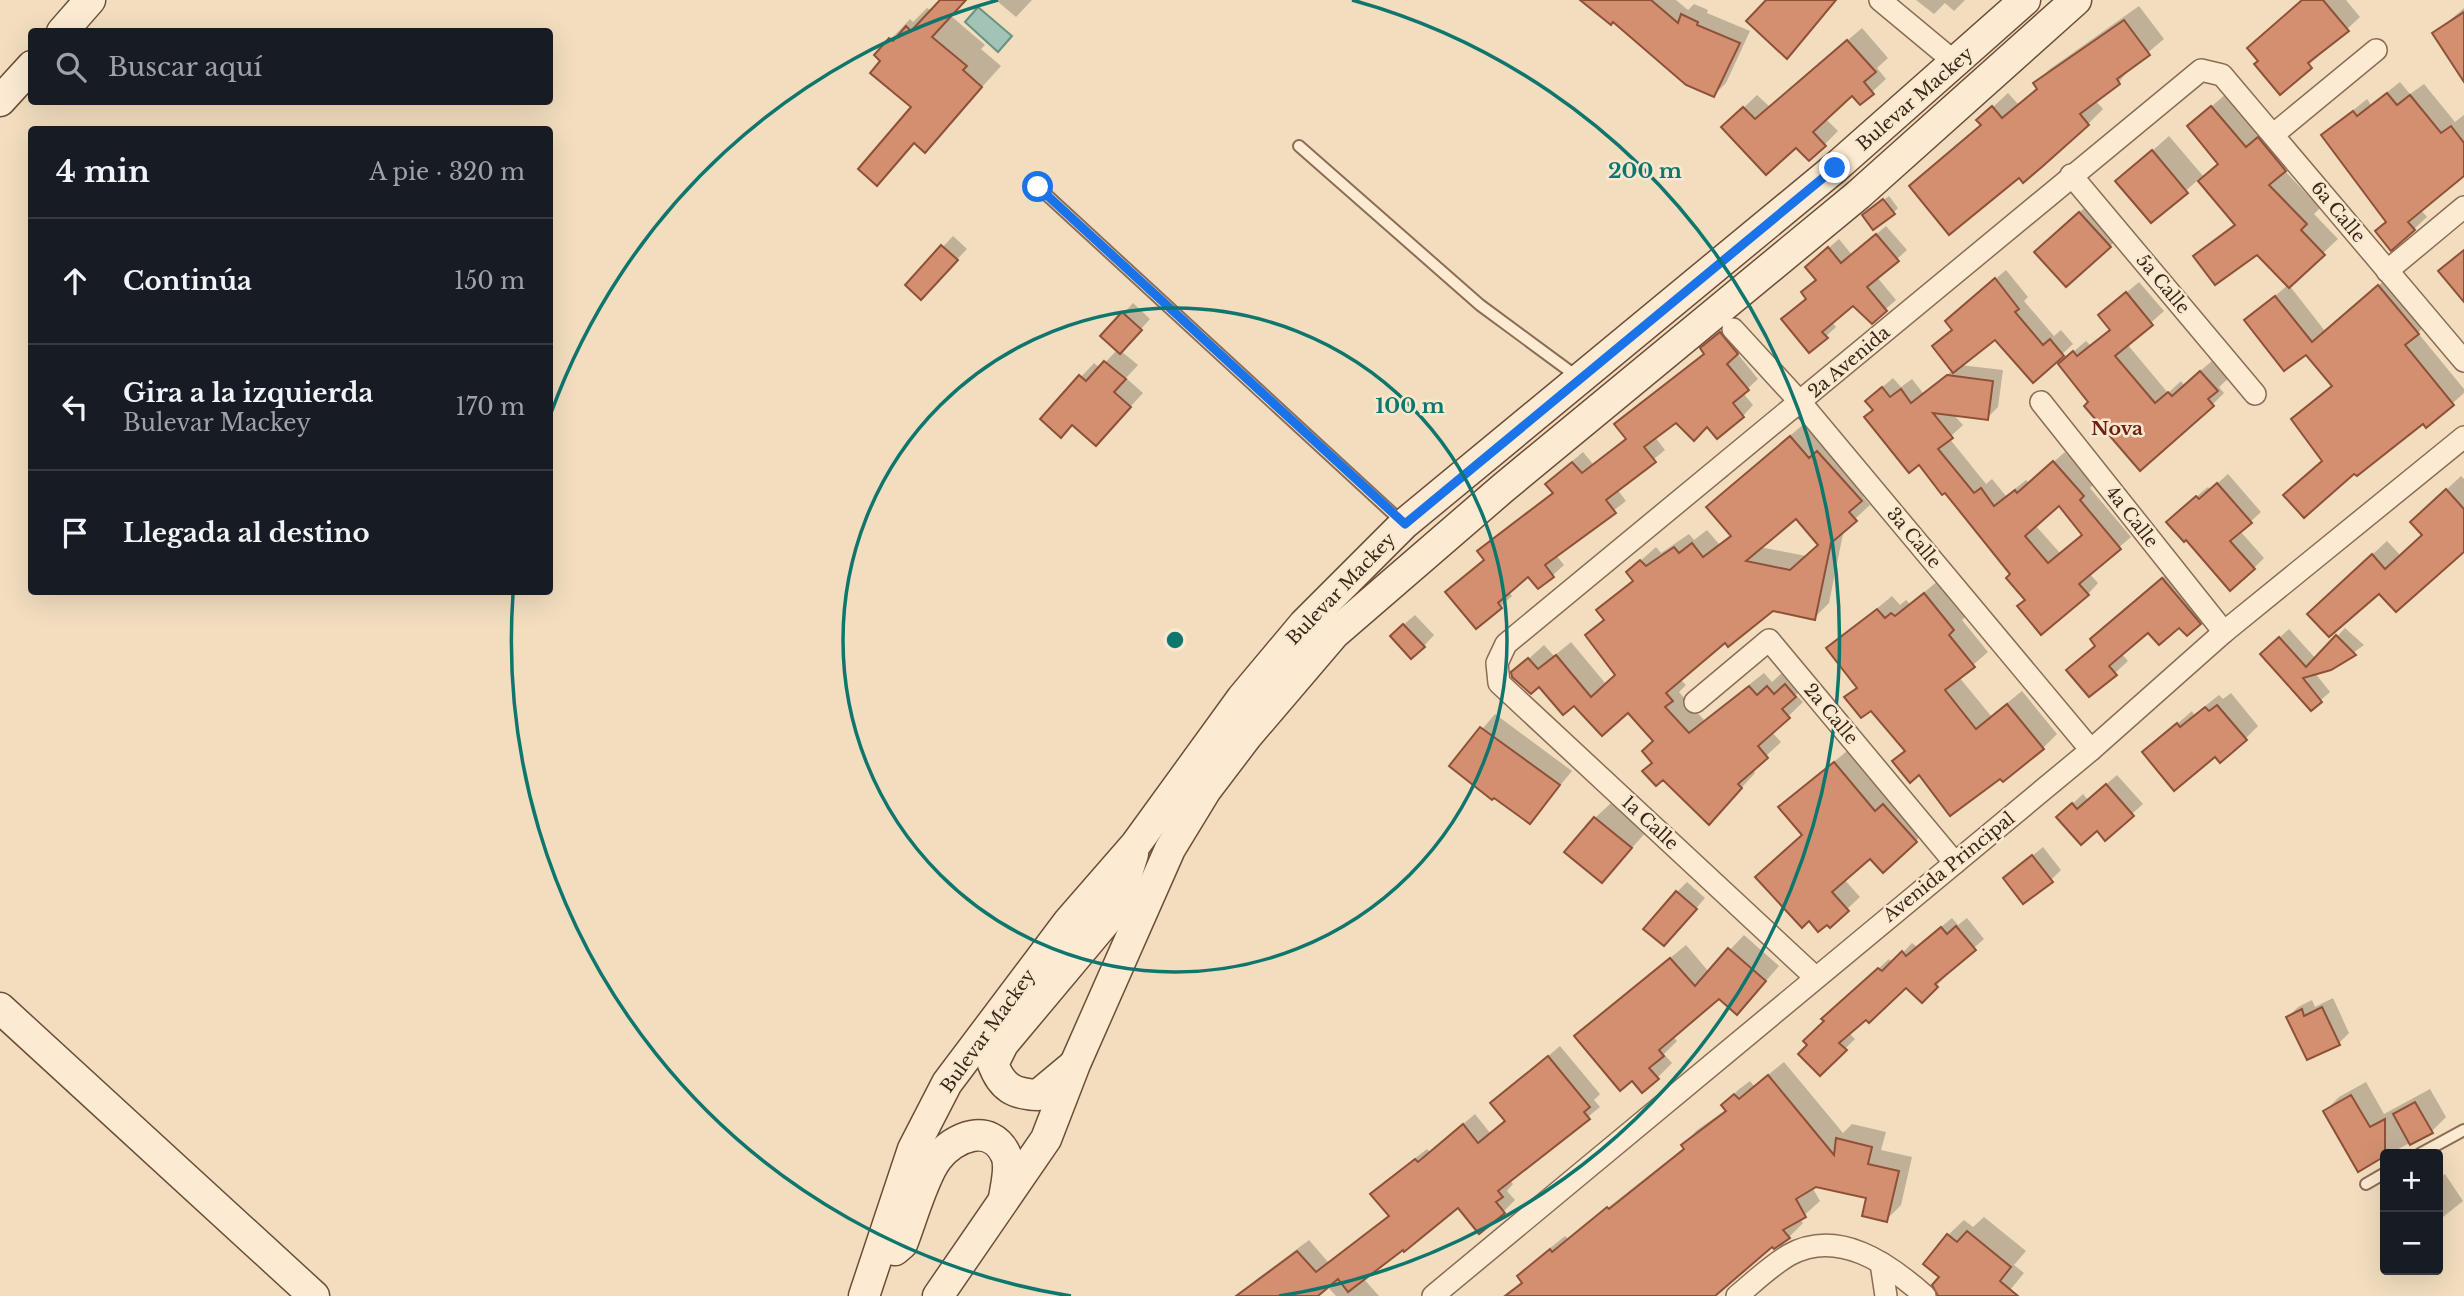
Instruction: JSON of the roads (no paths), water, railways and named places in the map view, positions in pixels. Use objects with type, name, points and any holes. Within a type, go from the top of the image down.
[{"type":"main road","points":[[66,28],[90,0]]},
{"type":"main road","name":"Bulevar Mackey","points":[[864,1296],[913,1149],[947,1083],[1069,921],[1136,844],[1242,698],[1304,624],[1405,524],[1582,380],[1957,64],[2025,0]]},
{"type":"main road","name":"Bulevar Mackey","points":[[938,1296],[1046,1139],[1075,1064],[1170,849],[1206,790],[1247,736],[1334,634],[1503,488],[1858,195],[2076,0]]},
{"type":"main road","points":[[0,101],[28,70]]},
{"type":"main road","points":[[1075,1064],[1038,1095],[1018,1094],[1004,1086],[993,1064],[1003,1044],[1116,909],[1136,844]]},
{"type":"main road","points":[[0,1008],[314,1296]]},
{"type":"main road","points":[[874,1269],[902,1244],[935,1160],[956,1140],[975,1135],[993,1138],[1006,1155],[1004,1198]]},
{"type":"street","points":[[1881,0],[1957,64]]},
{"type":"street","points":[[2274,134],[2376,50]]},
{"type":"street","name":"6a Calle","points":[[2208,69],[2222,75],[2274,134],[2464,361]]},
{"type":"street","name":"2a Avenida","points":[[1497,663],[1506,644],[1801,403],[2193,74],[2208,69]]},
{"type":"street","name":"5a Calle","points":[[2071,174],[2255,394]]},
{"type":"street","points":[[2387,271],[2464,207]]},
{"type":"street","name":"3a Calle","points":[[1733,329],[1801,403],[2091,750]]},
{"type":"street","name":"4a Calle","points":[[2041,402],[2224,632]]},
{"type":"street","name":"Avenida Principal","points":[[1433,1296],[2091,750],[2224,632],[2464,437]]},
{"type":"street","name":"2a Calle","points":[[1695,702],[1769,640],[1955,863]]},
{"type":"street","name":"1a Calle","points":[[1497,663],[1499,683],[1815,977]]},
{"type":"street","points":[[1737,1296],[1788,1255],[1818,1244],[1852,1248],[1900,1274],[1925,1296]]},
{"type":"street","points":[[1881,1263],[1886,1296]]},
{"type":"lane","points":[[1299,146],[1480,305],[1582,380]]},
{"type":"lane","points":[[1038,187],[1405,524]]},
{"type":"lane","points":[[2429,1149],[2464,1130]]},
{"type":"lane","points":[[2366,1184],[2380,1176]]},
{"type":"district","name":"Nova","points":[[2117,428]]}]
